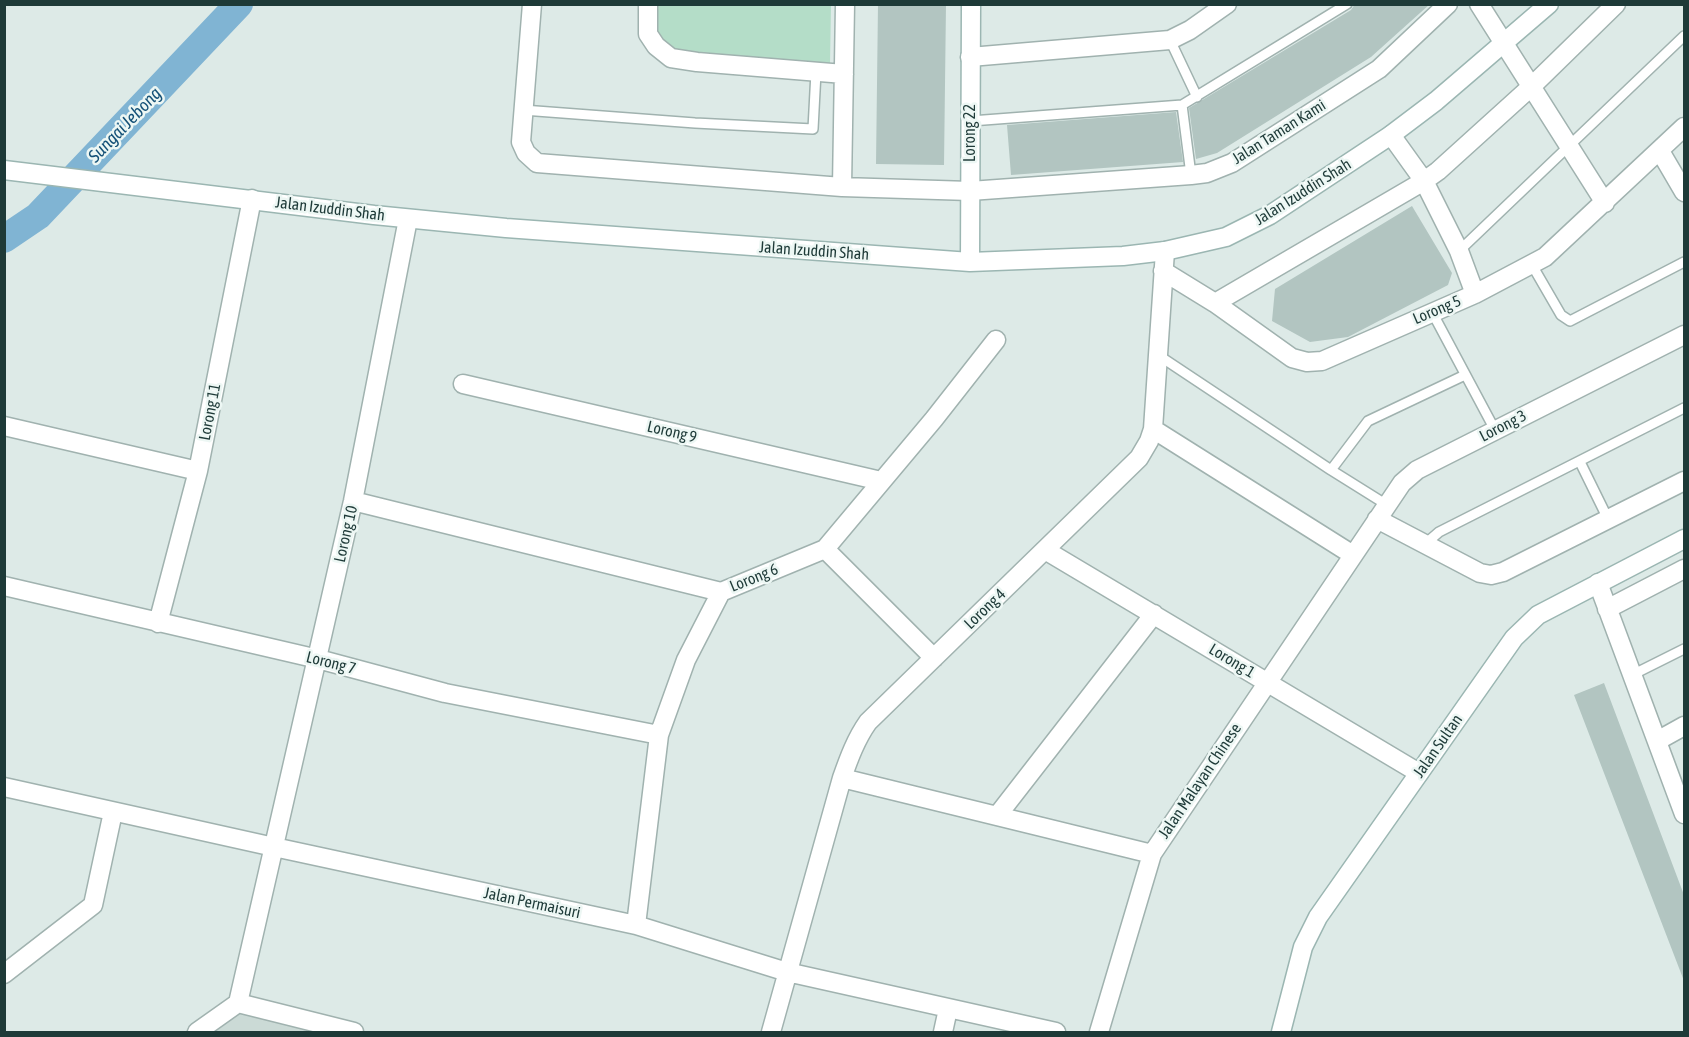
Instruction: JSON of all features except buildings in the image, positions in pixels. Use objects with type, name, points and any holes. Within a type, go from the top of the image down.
[{"type":"street","points":[[532,4],[521,142],[526,153],[537,164],[842,187],[845,4]]},
{"type":"street","points":[[648,4],[648,34],[656,46],[671,58],[844,74]]},
{"type":"street","name":"Lorong 22","points":[[970,262],[971,4]]},
{"type":"street","points":[[970,57],[1170,40],[1190,30],[1227,4]]},
{"type":"street","name":"Jalan Taman Kami","points":[[842,187],[970,191],[1207,173],[1232,163],[1379,69],[1448,4]]},
{"type":"street","points":[[1479,4],[1605,203]]},
{"type":"street","name":"Jalan Izuddin Shah","points":[[4,170],[408,219],[970,262],[1123,256],[1165,251],[1226,237],[1270,215],[1391,135],[1436,101],[1549,4]]},
{"type":"street","points":[[1215,303],[1424,182],[1532,86],[1616,4]]},
{"type":"street","name":"Lorong 5","points":[[1163,271],[1215,303],[1292,358],[1307,362],[1322,361],[1475,294],[1532,265],[1557,247],[1684,128]]},
{"type":"street","points":[[1391,135],[1424,182],[1459,251],[1475,294]]},
{"type":"street","points":[[1660,151],[1684,192]]},
{"type":"street","name":"Lorong 11","points":[[158,623],[198,471],[252,199]]},
{"type":"street","name":"Lorong 10","points":[[238,1003],[353,501],[408,219]]},
{"type":"street","name":"Lorong 4","points":[[771,1032],[842,778],[852,749],[868,722],[1139,458],[1149,441],[1153,429],[1165,251]]},
{"type":"street","name":"Lorong 3","points":[[1353,555],[1402,483],[1418,470],[1684,335]]},
{"type":"street","name":"Lorong 6","points":[[636,925],[659,735],[686,660],[721,592],[825,549],[934,419],[996,340]]},
{"type":"street","name":"Lorong 9","points":[[463,384],[881,481]]},
{"type":"street","points":[[4,426],[198,471]]},
{"type":"street","points":[[1153,429],[1353,555]]},
{"type":"street","points":[[1382,512],[1424,545],[1480,573],[1491,575],[1503,572],[1684,481]]},
{"type":"street","points":[[353,501],[721,592]]},
{"type":"street","name":"Jalan Sultan","points":[[1281,1032],[1309,932],[1514,638],[1538,615],[1684,538]]},
{"type":"street","points":[[825,549],[933,658]]},
{"type":"street","name":"Lorong 1","points":[[1045,550],[1419,773]]},
{"type":"street","name":"Jalan Malayan Chinese","points":[[1099,1032],[1152,854],[1353,555]]},
{"type":"street","points":[[1607,609],[1684,569]]},
{"type":"street","points":[[1598,583],[1657,741],[1681,794],[1684,814]]},
{"type":"street","name":"Lorong 7","points":[[4,586],[318,659],[445,693],[659,735]]},
{"type":"street","points":[[997,816],[1154,614]]},
{"type":"street","points":[[1657,741],[1684,726]]},
{"type":"street","points":[[842,778],[1152,854]]},
{"type":"street","name":"Jalan Permaisuri","points":[[4,787],[636,925],[787,972],[1056,1032]]},
{"type":"street","points":[[4,974],[93,905],[113,812]]},
{"type":"street","points":[[198,1032],[238,1003],[354,1032]]},
{"type":"street","points":[[942,1032],[948,1009]]},
{"type":"lane","points":[[970,121],[1182,105],[1347,4]]},
{"type":"lane","points":[[1459,251],[1684,36]]},
{"type":"lane","points":[[1170,40],[1197,97]]},
{"type":"lane","points":[[523,110],[813,129],[816,72]]},
{"type":"lane","points":[[1182,105],[1191,175]]},
{"type":"lane","points":[[1532,265],[1561,315],[1570,321],[1684,262]]},
{"type":"lane","points":[[1432,312],[1495,430]]},
{"type":"lane","points":[[1158,355],[1331,470],[1382,512]]},
{"type":"lane","points":[[1331,470],[1368,420],[1465,375]]},
{"type":"lane","points":[[1424,545],[1439,532],[1684,408]]},
{"type":"lane","points":[[1580,462],[1608,519]]},
{"type":"lane","points":[[1632,675],[1684,649]]},
{"type":"shaded area","points":[[233,1008],[331,1032],[201,1032]]},
{"type":"green space","points":[[657,5],[831,5],[830,64],[675,52],[657,32]]},
{"type":"waterway","name":"Sungai Jebong","points":[[4,239],[38,216],[239,4]]}]
